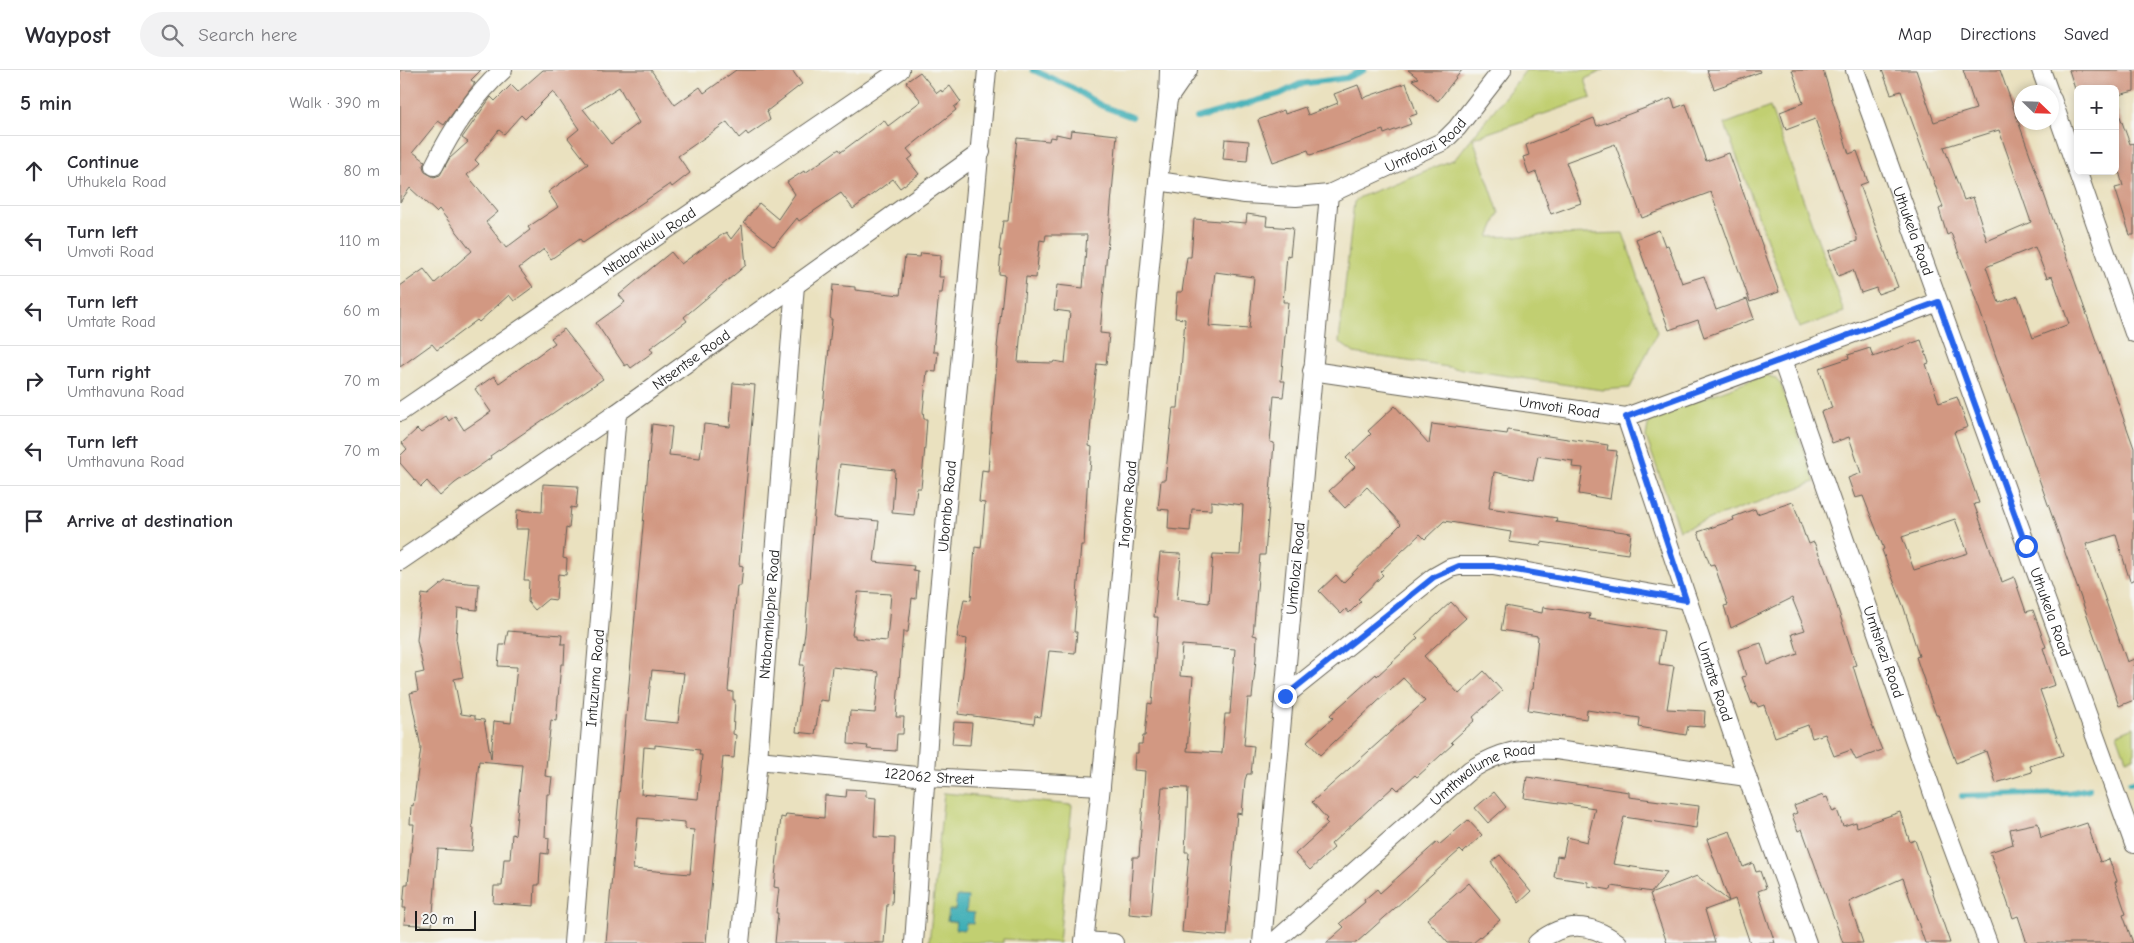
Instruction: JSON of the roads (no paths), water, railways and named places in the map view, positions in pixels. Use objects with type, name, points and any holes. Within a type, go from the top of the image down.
[{"type":"street","points":[[434,166],[443,147],[464,114],[491,80],[503,70]]},
{"type":"street","name":"Ntabankulu Road","points":[[400,412],[900,70]]},
{"type":"street","name":"Ubombo Road","points":[[914,943],[937,614],[981,152],[987,70]]},
{"type":"street","points":[[1168,98],[1169,70]]},
{"type":"street","name":"Ingome Road","points":[[1084,942],[1101,786],[1158,181],[1168,98],[1188,70]]},
{"type":"street","name":"Umfolozi Road","points":[[1158,181],[1245,194],[1296,197],[1329,194],[1444,141],[1457,128],[1502,70]]},
{"type":"street","name":"Uthukela Road","points":[[1855,70],[2134,844]]},
{"type":"street","points":[[2041,70],[2046,85]]},
{"type":"street","points":[[2059,119],[2134,333]]},
{"type":"street","name":"Ntsentse Road","points":[[400,565],[400,560],[617,412],[981,152]]},
{"type":"street","name":"Umfolozi Road","points":[[1262,943],[1329,194]]},
{"type":"street","name":"Ntabamhlophe Road","points":[[740,943],[758,760],[796,285]]},
{"type":"street","name":"Umvoti Road","points":[[1312,371],[1626,417],[1938,302]]},
{"type":"street","name":"Umtshezi Road","points":[[1782,360],[1938,808],[1988,943]]},
{"type":"street","name":"Intuzuma Road","points":[[573,943],[617,412]]},
{"type":"street","name":"Umtate Road","points":[[1626,417],[1686,600],[1807,943]]},
{"type":"street","points":[[1285,696],[1434,577],[1459,566],[1493,566],[1686,600]]},
{"type":"street","name":"Umthwalume Road","points":[[1274,943],[1464,776],[1491,758],[1512,751],[1528,749],[1556,750],[1747,777]]},
{"type":"street","name":"122062 Street","points":[[758,760],[926,777],[1101,786]]},
{"type":"street","points":[[1537,943],[1547,935],[1564,928],[1577,926],[1605,934],[1618,943]]},
{"type":"street","points":[[1084,942],[1114,943]]},
{"type":"water","points":[[957,896],[968,897],[966,912],[974,913],[973,924],[966,923],[965,930],[955,929],[956,922],[947,921],[949,910],[955,910]]},
{"type":"waterway","points":[[1033,70],[1073,88],[1102,106],[1132,117]]},
{"type":"waterway","points":[[1197,118],[1280,94],[1300,84],[1346,78],[1364,70]]},
{"type":"waterway","points":[[2130,783],[2134,782]]},
{"type":"waterway","points":[[1962,796],[2069,793],[2089,789]]}]
